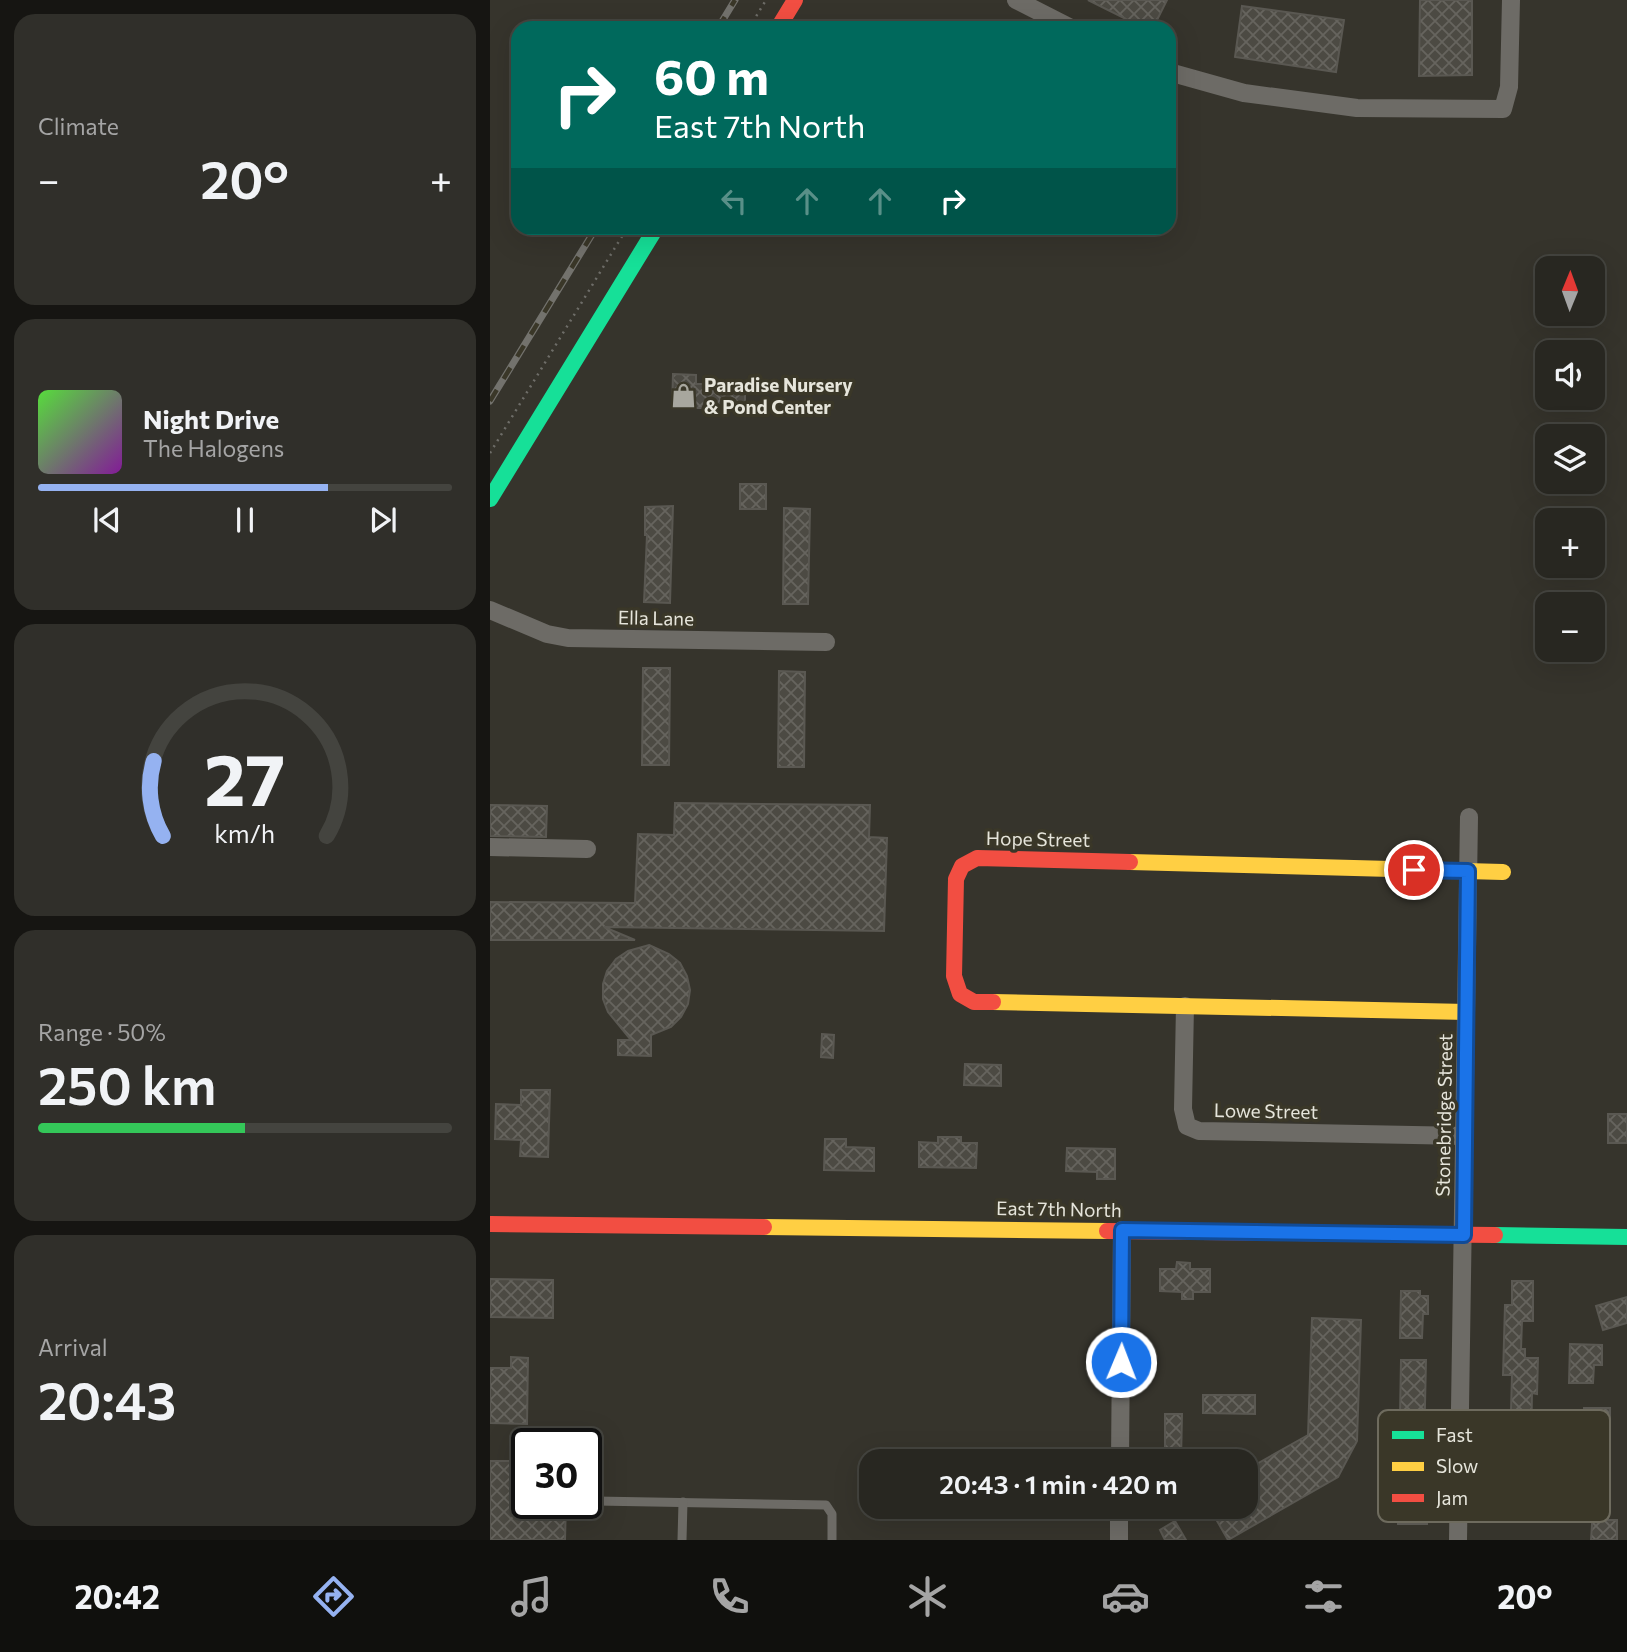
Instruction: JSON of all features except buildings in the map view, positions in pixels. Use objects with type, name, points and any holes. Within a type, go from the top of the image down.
[{"type":"street","points":[[782,21],[795,0]]},
{"type":"street","points":[[1016,0],[1058,21]]},
{"type":"street","points":[[1176,74],[1244,93],[1357,108],[1503,109],[1509,87],[1511,0]]},
{"type":"street","points":[[490,499],[652,235]]},
{"type":"street","name":"Ella Lane","points":[[490,610],[547,634],[568,638],[826,642]]},
{"type":"street","name":"Stonebridge Street","points":[[1461,1410],[1469,817]]},
{"type":"street","points":[[490,847],[587,849]]},
{"type":"street","name":"Hope Street","points":[[1466,1012],[974,1002],[960,994],[954,976],[956,879],[962,866],[977,858],[1503,872]]},
{"type":"street","name":"Lowe Street","points":[[1185,1006],[1183,1109],[1187,1126],[1199,1131],[1465,1136]]},
{"type":"street","name":"East 7th North","points":[[490,1224],[1627,1237]]},
{"type":"street","points":[[1120,1449],[1122,1230]]},
{"type":"street","points":[[1119,1519],[1119,1540]]},
{"type":"street","name":"Stonebridge Street","points":[[1458,1522],[1458,1540]]},
{"type":"lane","points":[[602,1501],[826,1505],[832,1514],[832,1540]]},
{"type":"lane","points":[[682,1540],[683,1502]]},
{"type":"path","points":[[753,21],[766,0]]},
{"type":"path","points":[[490,453],[623,235]]},
{"type":"railway","points":[[722,21],[735,0]]},
{"type":"railway","points":[[490,401],[592,235]]},
{"type":"traffic: fast","points":[[490,499],[652,235]]},
{"type":"traffic: fast","points":[[1495,1235],[1627,1237]]},
{"type":"traffic: slow","points":[[1130,862],[1503,872]]},
{"type":"traffic: slow","points":[[993,1002],[1467,1012]]},
{"type":"traffic: slow","points":[[764,1227],[1107,1231]]},
{"type":"traffic: jam","points":[[782,21],[795,0]]},
{"type":"traffic: jam","points":[[993,1002],[974,1002],[960,994],[954,976],[956,879],[962,866],[977,858],[1130,862]]},
{"type":"traffic: jam","points":[[490,1224],[764,1227]]},
{"type":"traffic: jam","points":[[1107,1231],[1495,1235]]},
{"type":"place","name":"Paradise Nursery & Pond Center","points":[[684,396]]},
{"type":"route","points":[[1121,1362],[1122,1230],[1464,1235],[1468,871],[1414,870]]}]
